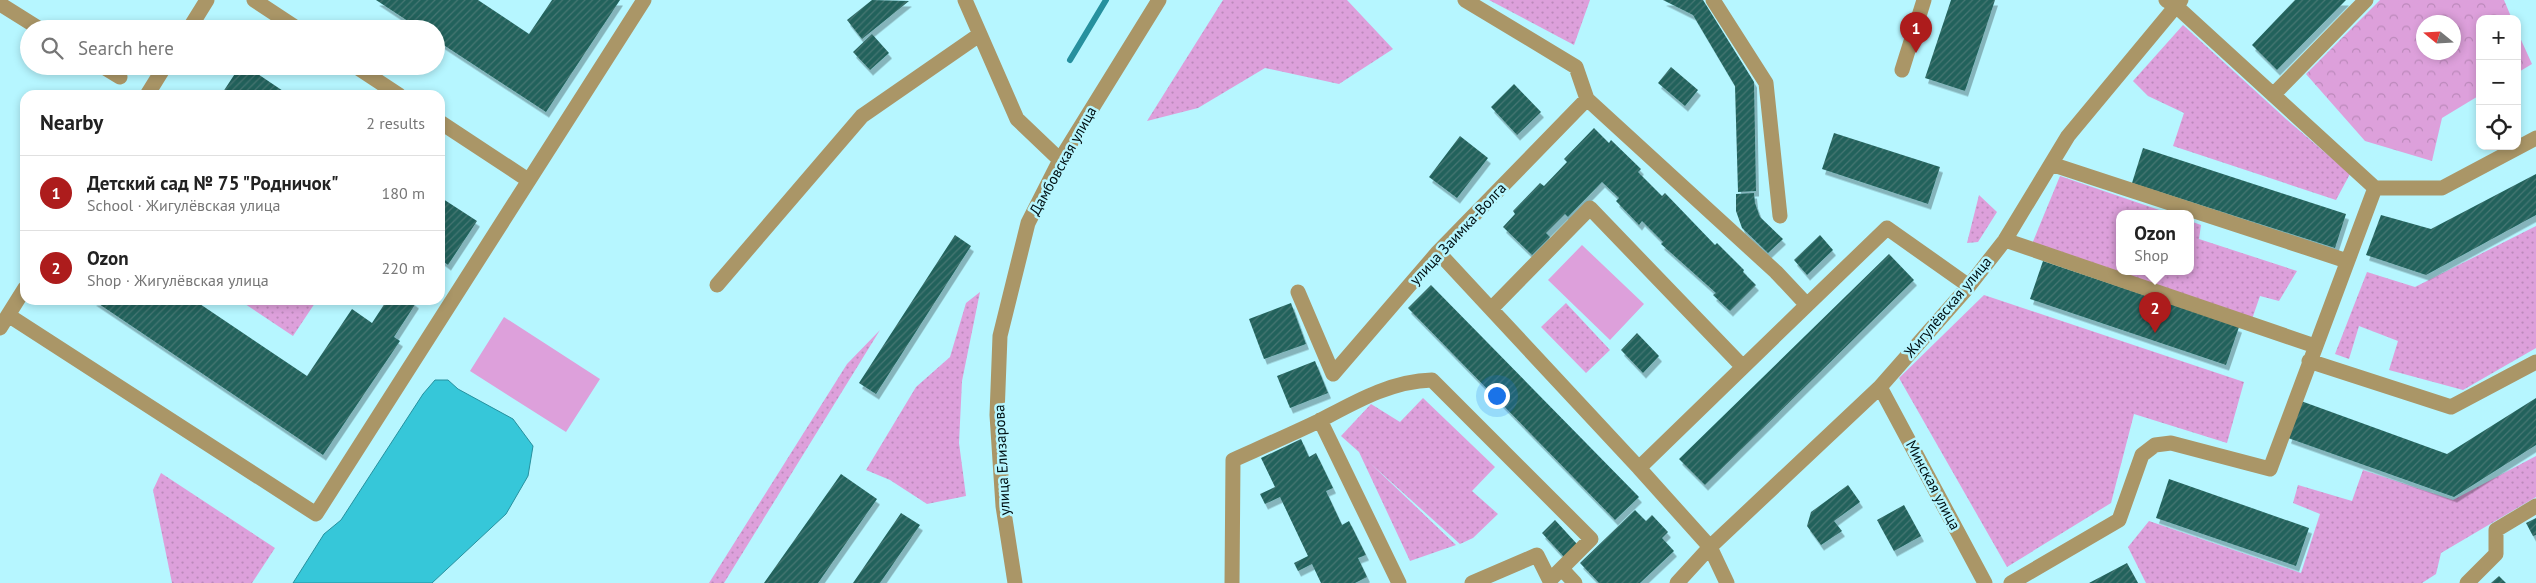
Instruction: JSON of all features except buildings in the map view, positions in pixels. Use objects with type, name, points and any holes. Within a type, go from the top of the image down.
[{"type":"street","points":[[195,20],[207,0]]},
{"type":"street","points":[[254,0],[284,20]]},
{"type":"street","points":[[20,296],[4,321],[316,514],[644,0]]},
{"type":"street","points":[[965,0],[1017,119],[1060,160]]},
{"type":"street","name":"Дамбовская улица","points":[[1000,336],[1028,223],[1060,160],[1159,0]]},
{"type":"street","points":[[1465,0],[1576,67],[1588,98],[1776,272],[1807,306]]},
{"type":"street","points":[[1712,0],[1766,83],[1780,216]]},
{"type":"street","points":[[1902,70],[1924,0]]},
{"type":"street","points":[[2273,95],[2366,0]]},
{"type":"street","points":[[2174,2],[2375,188],[2442,188],[2536,138]]},
{"type":"street","name":"Жигулёвская улица","points":[[1678,583],[1710,547],[1880,387],[1969,286],[2005,240],[2068,136],[2174,2]]},
{"type":"street","points":[[0,4],[26,20]]},
{"type":"street","points":[[717,285],[862,116],[979,35]]},
{"type":"street","points":[[150,90],[159,75]]},
{"type":"street","points":[[369,75],[391,90]]},
{"type":"street","name":"улица Заимка-Волга","points":[[1298,292],[1333,374],[1438,252],[1588,98]]},
{"type":"street","points":[[445,125],[528,180]]},
{"type":"street","points":[[2051,164],[2191,210]]},
{"type":"street","points":[[2011,583],[2120,520],[2142,455],[2155,445],[2171,443],[2270,469],[2375,188]]},
{"type":"street","points":[[1491,309],[1590,208],[1743,367]]},
{"type":"street","points":[[2194,211],[2347,261]]},
{"type":"street","points":[[1639,468],[1887,228],[1969,286]]},
{"type":"street","points":[[2005,240],[2315,346]]},
{"type":"street","points":[[1438,252],[1710,547],[1727,583]]},
{"type":"street","name":"улица Елизарова","points":[[1000,336],[997,415],[1002,488],[1015,583]]},
{"type":"street","points":[[2309,361],[2451,408],[2536,362]]},
{"type":"street","points":[[1232,583],[1233,460],[1320,420],[1363,396],[1419,380],[1432,380],[1592,539],[1550,581],[1537,555],[1472,583]]},
{"type":"street","name":"Минская улица","points":[[1880,387],[1985,583]]},
{"type":"street","points":[[1320,420],[1399,583]]},
{"type":"street","points":[[2467,583],[2496,554],[2496,530],[2536,506]]},
{"type":"street","points":[[1562,569],[1575,583]]},
{"type":"green space","points":[[1223,0],[1347,0],[1393,49],[1339,84],[1265,68],[1198,108],[1147,121]]},
{"type":"green space","points":[[1489,0],[1590,0],[1574,45]]},
{"type":"green space","points":[[2380,0],[2504,0],[2510,15],[2476,15],[2476,97],[2442,118],[2432,161],[2365,141],[2306,74]]},
{"type":"green space","points":[[2183,25],[2286,119],[2350,174],[2336,200],[2173,146],[2184,113],[2148,96],[2133,81]]},
{"type":"green space","points":[[2521,40],[2532,64],[2521,71]]},
{"type":"green space","points":[[2060,176],[2159,210],[2116,210],[2116,274],[2032,244]]},
{"type":"green space","points":[[1979,195],[1997,212],[1978,242],[1967,243]]},
{"type":"green space","points":[[2194,222],[2201,225],[2199,239],[2297,271],[2279,301],[2260,296],[2251,322],[2119,275],[2194,275]]},
{"type":"green space","points":[[2536,226],[2536,348],[2463,390],[2389,370],[2398,341],[2359,326],[2349,359],[2335,354],[2367,272],[2415,287]]},
{"type":"green space","points":[[1582,245],[1644,304],[1610,340],[1548,280]]},
{"type":"green space","points":[[980,292],[962,381],[959,443],[966,496],[927,504],[890,480],[866,470],[916,387],[950,357],[966,303]]},
{"type":"green space","points":[[1984,295],[2244,382],[2227,443],[2134,414],[2111,503],[2007,567],[1899,378]]},
{"type":"green space","points":[[1566,303],[1610,350],[1586,373],[1541,327]]},
{"type":"green space","points":[[246,305],[314,305],[293,336]]},
{"type":"green space","points":[[504,317],[600,379],[566,432],[470,371]]},
{"type":"green space","points":[[880,330],[724,583],[709,583],[847,364]]},
{"type":"green space","points":[[1423,398],[1495,467],[1472,491],[1498,514],[1473,538],[1460,544],[1370,463],[1456,545],[1410,561],[1359,452],[1341,436],[1371,404],[1400,422]]},
{"type":"green space","points":[[2536,456],[2536,497],[2441,553],[2436,574],[2422,583],[2146,583],[2128,547],[2149,521],[2301,573],[2320,514],[2293,503],[2298,485],[2352,501],[2363,470],[2453,500]]},
{"type":"green space","points":[[161,473],[275,548],[252,583],[172,583],[153,490]]},
{"type":"water","points":[[435,380],[448,380],[458,389],[513,419],[533,446],[528,476],[506,514],[432,583],[293,583],[324,534],[341,520],[423,394]]},
{"type":"waterway","points":[[1070,60],[1106,0]]},
{"type":"place","name":"Детский сад № 75 \"Родничок\"","points":[[1916,53]]},
{"type":"place","name":"Ozon","points":[[2155,333]]}]
